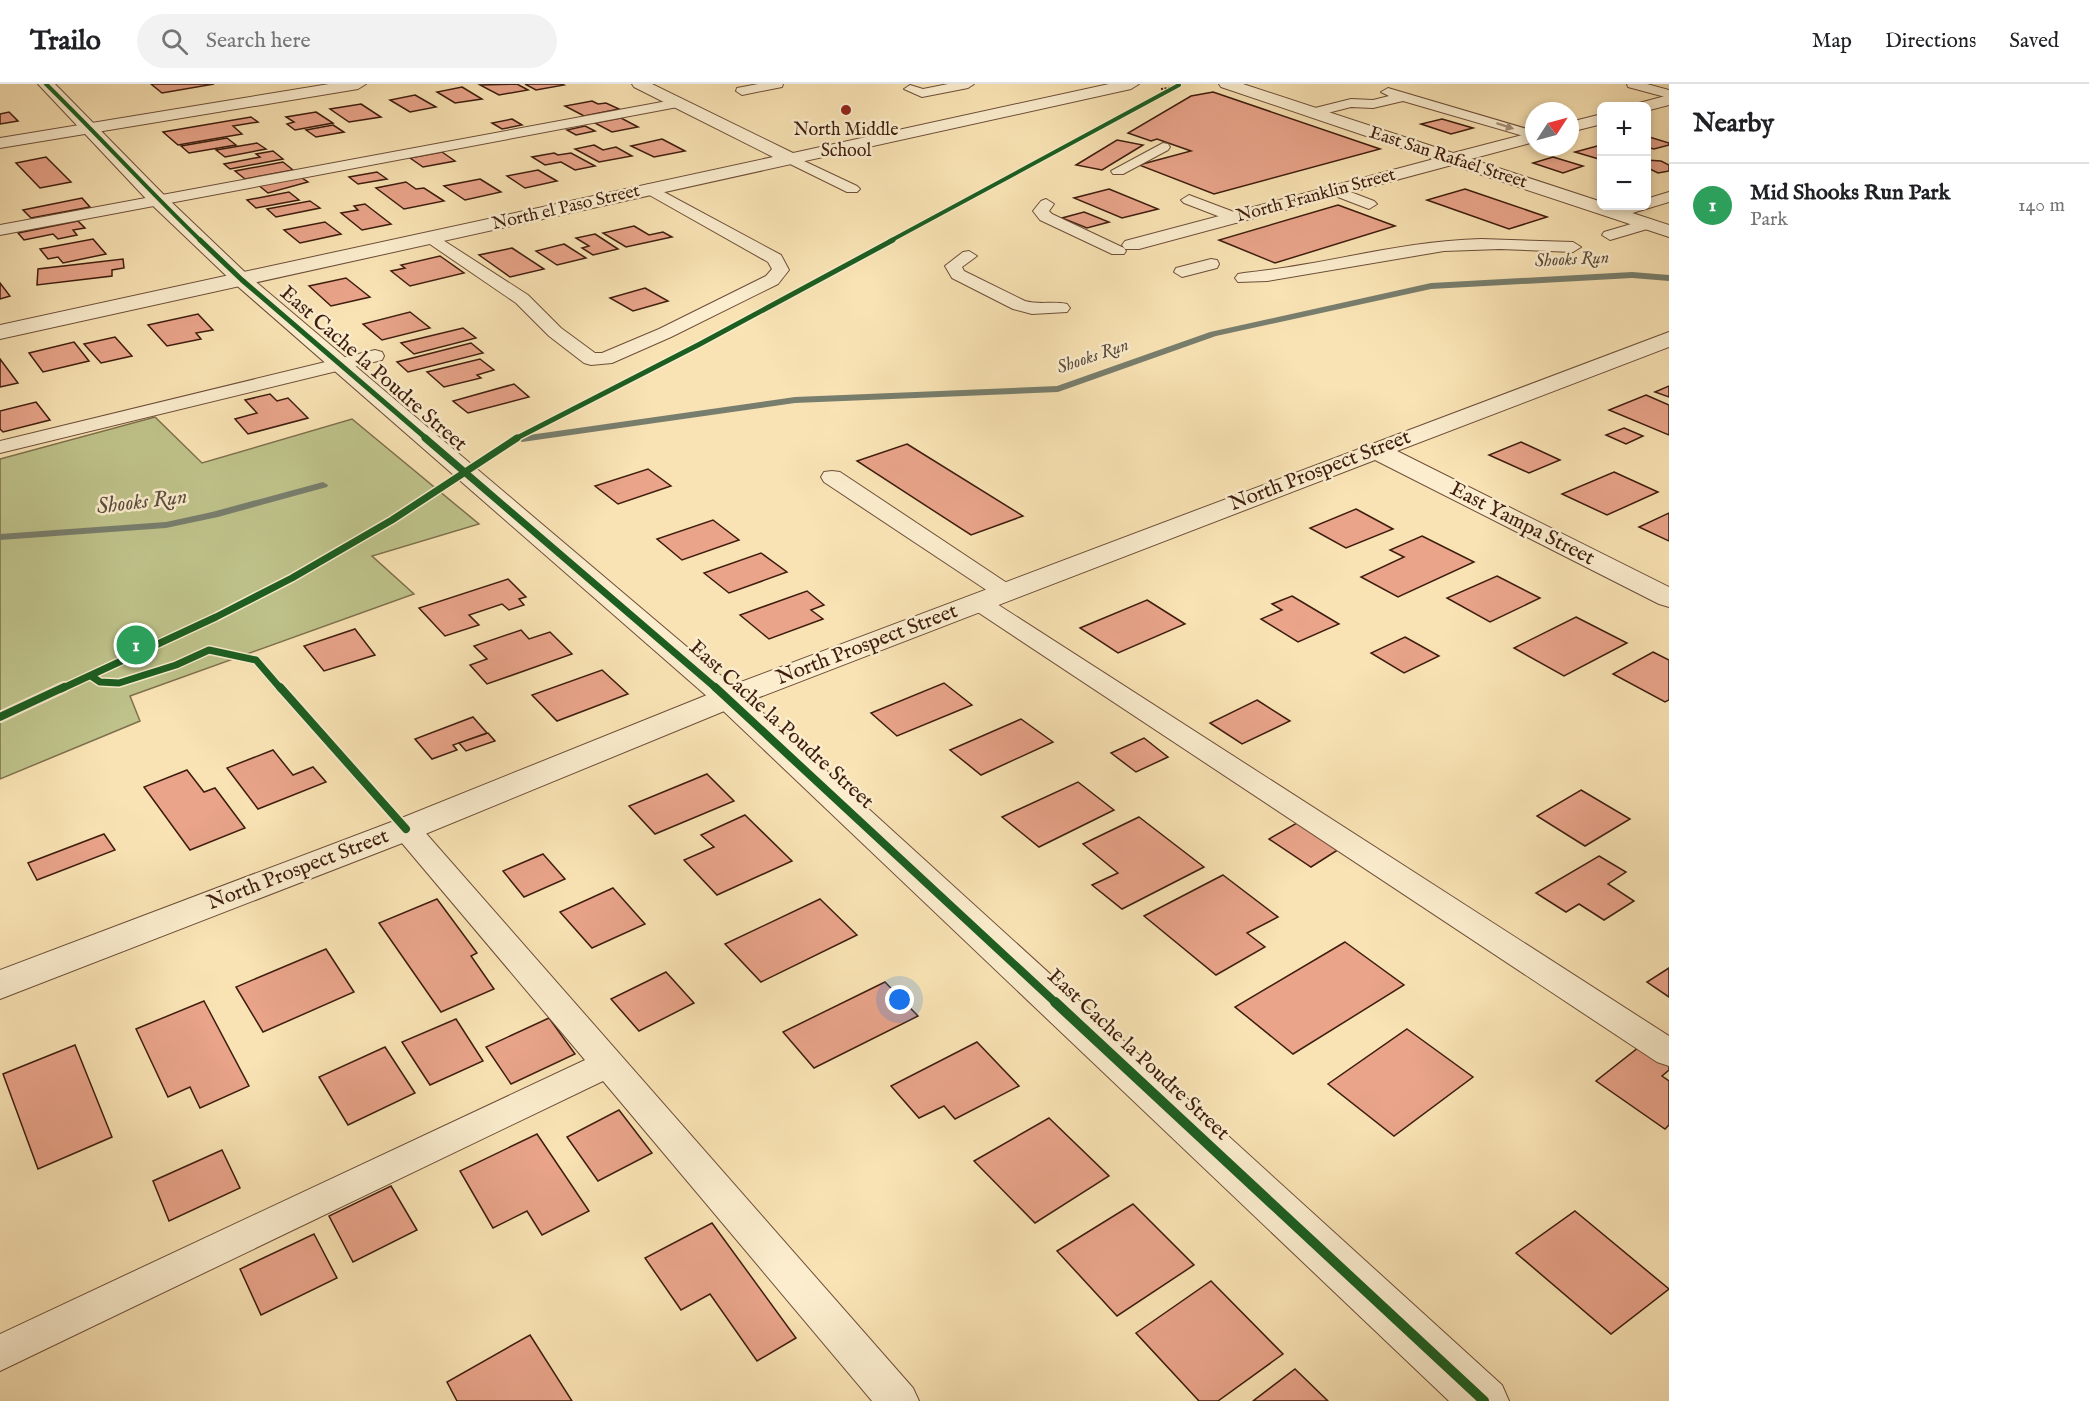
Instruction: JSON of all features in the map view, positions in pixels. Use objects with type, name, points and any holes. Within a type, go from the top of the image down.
[{"type":"street","name":"East Cache la Poudre Street","points":[[46,84],[91,128],[158,201],[242,280],[728,698],[1484,1401]]},
{"type":"street","points":[[0,143],[358,84]]},
{"type":"street","points":[[640,84],[789,158]]},
{"type":"street","name":"North el Paso Street","points":[[0,332],[1131,84]]},
{"type":"street","name":"East San Rafael Street","points":[[1227,84],[1669,231]]},
{"type":"street","points":[[1651,104],[1669,100]]},
{"type":"street","points":[[1579,125],[1597,120]]},
{"type":"street","name":"North Franklin Street","points":[[1125,248],[1525,139]]},
{"type":"street","name":"North Prospect Street","points":[[0,985],[406,828],[728,698],[1669,339]]},
{"type":"street","name":"East Yampa Street","points":[[1375,450],[1669,598]]},
{"type":"lane","points":[[742,91],[777,84]]},
{"type":"lane","points":[[910,89],[922,93],[968,84]]},
{"type":"lane","points":[[1634,84],[1669,94]]},
{"type":"lane","points":[[1388,92],[1525,133]]},
{"type":"lane","points":[[1312,113],[1351,103],[1372,104],[1402,97]]},
{"type":"lane","points":[[0,230],[678,103]]},
{"type":"lane","points":[[1333,120],[1370,109],[1372,104]]},
{"type":"lane","points":[[1118,171],[1163,147]]},
{"type":"lane","points":[[789,158],[852,189]]},
{"type":"lane","points":[[833,180],[858,174]]},
{"type":"lane","points":[[429,238],[522,299],[555,332],[591,359],[605,359],[665,333],[772,280],[781,270],[775,259],[649,189]]},
{"type":"lane","points":[[1335,191],[1369,204]]},
{"type":"lane","points":[[1651,203],[1669,197]]},
{"type":"lane","points":[[1189,200],[1236,218]]},
{"type":"lane","points":[[1046,204],[1041,211],[1046,218],[1125,248]]},
{"type":"lane","points":[[1616,213],[1627,210]]},
{"type":"lane","points":[[1610,235],[1648,224]]},
{"type":"lane","points":[[1051,234],[1070,229]]},
{"type":"lane","points":[[1244,278],[1288,274],[1427,248],[1478,244],[1573,247]]},
{"type":"lane","points":[[969,256],[953,266],[958,274],[1026,307],[1061,308]]},
{"type":"lane","points":[[1182,273],[1211,264]]},
{"type":"lane","points":[[988,289],[1011,282]]},
{"type":"lane","points":[[0,447],[375,356]]},
{"type":"lane","points":[[832,477],[991,597],[1669,1053]]},
{"type":"lane","points":[[406,828],[897,1401]]},
{"type":"lane","points":[[0,1353],[608,1064]]},
{"type":"green space","points":[[155,417],[202,463],[352,419],[479,524],[372,556],[414,594],[130,696],[140,721],[0,779],[0,459]]},
{"type":"building","points":[[151,84],[214,84],[162,93]]},
{"type":"building","points":[[517,84],[528,90],[499,95],[480,85]]},
{"type":"building","points":[[525,84],[562,84],[564,85],[536,90]]},
{"type":"building","points":[[462,87],[482,99],[455,103],[437,92]]},
{"type":"building","points":[[1213,92],[1380,149],[1214,194],[1139,165],[1191,151],[1157,139],[1151,141],[1128,133],[1191,96]]},
{"type":"building","points":[[415,95],[436,107],[410,112],[390,100]]},
{"type":"building","points":[[592,101],[598,104],[606,103],[619,109],[584,116],[565,106]]},
{"type":"building","points":[[361,104],[381,117],[349,122],[330,109]]},
{"type":"building","points":[[9,112],[18,121],[0,124],[0,114]]},
{"type":"building","points":[[316,112],[333,123],[295,130],[287,124],[294,122],[286,117]]},
{"type":"building","points":[[251,117],[258,122],[233,126],[242,134],[178,145],[163,132]]},
{"type":"building","points":[[621,118],[638,127],[612,132],[595,123]]},
{"type":"building","points":[[512,119],[522,125],[502,129],[492,123]]},
{"type":"building","points":[[1442,119],[1473,128],[1451,134],[1421,124]]},
{"type":"building","points":[[333,125],[344,132],[316,137],[306,130]]},
{"type":"building","points":[[585,126],[595,131],[576,135],[567,130]]},
{"type":"building","points":[[227,138],[236,145],[189,153],[181,146]]},
{"type":"building","points":[[1651,138],[1669,143],[1669,145],[1651,148]]},
{"type":"building","points":[[662,139],[685,151],[654,157],[631,146]]},
{"type":"building","points":[[1117,140],[1143,145],[1102,170],[1076,165]]},
{"type":"building","points":[[257,143],[266,149],[225,157],[216,150]]},
{"type":"building","points":[[594,145],[603,150],[616,147],[632,156],[599,162],[575,149]]},
{"type":"building","points":[[1597,146],[1597,159],[1579,153],[1579,151]]},
{"type":"building","points":[[273,151],[283,159],[230,169],[224,164],[260,157],[256,154]]},
{"type":"building","points":[[442,152],[455,161],[423,167],[410,158]]},
{"type":"building","points":[[554,153],[558,155],[571,153],[595,166],[575,170],[561,162],[545,165],[532,157]]},
{"type":"building","points":[[46,157],[71,182],[40,188],[16,163]]},
{"type":"building","points":[[1553,157],[1583,166],[1563,173],[1533,163]]},
{"type":"building","points":[[1651,160],[1661,161],[1669,165],[1669,171],[1658,173],[1651,170]]},
{"type":"building","points":[[283,162],[293,170],[245,179],[235,171]]},
{"type":"building","points":[[538,170],[557,181],[525,188],[507,176]]},
{"type":"building","points":[[377,172],[387,179],[358,184],[349,177]]},
{"type":"building","points":[[299,176],[308,182],[268,193],[257,184]]},
{"type":"building","points":[[480,179],[501,192],[465,200],[444,186]]},
{"type":"building","points":[[406,182],[416,189],[424,188],[444,201],[404,209],[376,188]]},
{"type":"building","points":[[1109,189],[1158,209],[1122,218],[1074,198]]},
{"type":"building","points":[[1465,189],[1547,217],[1509,229],[1427,200]]},
{"type":"building","points":[[289,192],[299,200],[256,208],[247,200]]},
{"type":"building","points":[[82,198],[90,207],[31,218],[23,210]]},
{"type":"building","points":[[310,201],[320,208],[276,217],[267,209]]},
{"type":"building","points":[[365,204],[391,224],[362,230],[341,213],[358,210],[354,206]]},
{"type":"building","points":[[1338,205],[1395,226],[1275,263],[1219,240]]},
{"type":"building","points":[[1084,212],[1109,222],[1087,228],[1062,218]]},
{"type":"building","points":[[78,221],[85,228],[73,230],[77,235],[58,239],[53,234],[24,240],[18,233]]},
{"type":"building","points":[[325,222],[341,234],[300,243],[284,230]]},
{"type":"building","points":[[634,226],[649,235],[663,232],[672,237],[626,247],[603,233]]},
{"type":"building","points":[[595,234],[618,249],[593,255],[582,248],[589,246],[576,238]]},
{"type":"building","points":[[93,239],[106,254],[63,263],[58,257],[48,259],[40,249]]},
{"type":"building","points":[[564,244],[586,258],[557,265],[536,251]]},
{"type":"building","points":[[512,248],[544,269],[510,277],[479,255]]},
{"type":"building","points":[[440,256],[464,273],[410,286],[391,271],[405,268],[401,265]]},
{"type":"building","points":[[123,259],[124,268],[112,270],[112,276],[37,285],[38,269]]},
{"type":"building","points":[[346,278],[370,297],[331,306],[309,286]]},
{"type":"building","points":[[0,283],[10,296],[0,299]]},
{"type":"building","points":[[645,288],[668,301],[633,311],[610,298]]},
{"type":"building","points":[[410,312],[430,328],[382,340],[363,324]]},
{"type":"building","points":[[198,314],[213,330],[196,333],[201,339],[167,346],[148,325]]},
{"type":"building","points":[[463,328],[476,338],[414,354],[401,343]]},
{"type":"building","points":[[115,337],[132,356],[101,363],[84,344]]},
{"type":"building","points":[[74,342],[89,361],[43,372],[29,353]]},
{"type":"building","points":[[471,343],[483,353],[408,372],[397,362]]},
{"type":"building","points":[[0,359],[18,383],[0,387]]},
{"type":"building","points":[[480,359],[494,370],[477,375],[481,378],[444,387],[427,372]]},
{"type":"building","points":[[514,384],[529,397],[468,413],[453,401]]},
{"type":"building","points":[[1669,386],[1669,397],[1655,392]]},
{"type":"building","points":[[270,394],[277,401],[288,398],[308,418],[248,434],[235,419],[257,413],[245,400]]},
{"type":"building","points":[[1646,395],[1669,405],[1669,435],[1609,410]]},
{"type":"building","points":[[36,402],[50,420],[3,432],[0,429],[0,411]]},
{"type":"building","points":[[1624,428],[1643,436],[1626,444],[1606,435]]},
{"type":"building","points":[[1521,442],[1560,460],[1529,473],[1489,455]]},
{"type":"building","points":[[907,444],[1023,516],[971,535],[857,461]]},
{"type":"building","points":[[648,469],[671,486],[618,504],[595,486]]},
{"type":"building","points":[[1614,472],[1658,492],[1607,515],[1562,494]]},
{"type":"building","points":[[1356,509],[1393,529],[1346,548],[1310,528]]},
{"type":"building","points":[[1669,513],[1669,541],[1639,527]]},
{"type":"building","points":[[713,520],[739,540],[682,560],[657,539]]},
{"type":"building","points":[[1422,536],[1474,562],[1398,597],[1361,577],[1404,557],[1390,550]]},
{"type":"building","points":[[761,553],[787,572],[729,593],[704,573]]},
{"type":"building","points":[[1497,576],[1540,598],[1490,622],[1447,598]]},
{"type":"building","points":[[508,579],[526,597],[519,599],[524,605],[509,610],[502,604],[469,615],[479,625],[445,636],[419,608]]},
{"type":"building","points":[[807,591],[824,605],[811,610],[823,619],[769,639],[740,615]]},
{"type":"building","points":[[1292,596],[1339,624],[1298,642],[1261,619],[1282,610],[1272,604]]},
{"type":"building","points":[[1147,600],[1185,624],[1118,653],[1080,628]]},
{"type":"building","points":[[1576,617],[1627,643],[1564,676],[1514,648]]},
{"type":"building","points":[[355,629],[375,655],[324,671],[304,646]]},
{"type":"building","points":[[521,630],[529,639],[550,632],[572,654],[487,684],[470,665],[487,659],[474,646]]},
{"type":"building","points":[[1405,637],[1439,656],[1404,673],[1371,653]]},
{"type":"building","points":[[1653,652],[1669,660],[1669,700],[1665,702],[1613,674]]},
{"type":"building","points":[[602,670],[628,694],[557,721],[532,695]]},
{"type":"building","points":[[944,683],[972,705],[897,736],[871,713]]},
{"type":"building","points":[[1257,700],[1290,721],[1242,744],[1210,723]]},
{"type":"building","points":[[473,717],[487,733],[453,745],[457,750],[432,759],[415,739]]},
{"type":"building","points":[[1021,719],[1053,742],[981,775],[950,750]]},
{"type":"building","points":[[488,733],[495,741],[466,751],[459,743]]},
{"type":"building","points":[[1144,738],[1168,757],[1136,772],[1111,753]]},
{"type":"building","points":[[273,750],[293,775],[313,767],[326,782],[258,809],[227,768]]},
{"type":"building","points":[[187,770],[204,792],[215,788],[245,828],[190,850],[144,787]]},
{"type":"building","points":[[707,774],[734,801],[655,834],[629,806]]},
{"type":"building","points":[[1078,782],[1114,810],[1039,847],[1002,817]]},
{"type":"building","points":[[1581,790],[1630,819],[1585,846],[1537,816]]},
{"type":"building","points":[[745,815],[792,861],[717,895],[684,860],[714,847],[701,835]]},
{"type":"building","points":[[1139,817],[1204,867],[1122,909],[1092,885],[1118,873],[1083,844]]},
{"type":"building","points":[[1302,820],[1344,846],[1311,867],[1269,839]]},
{"type":"building","points":[[104,834],[115,850],[37,880],[28,863]]},
{"type":"building","points":[[543,854],[565,879],[524,897],[503,871]]},
{"type":"building","points":[[1599,856],[1626,872],[1608,884],[1634,901],[1604,920],[1579,904],[1566,912],[1536,893]]},
{"type":"building","points":[[1223,875],[1278,917],[1247,933],[1265,947],[1216,975],[1144,916]]},
{"type":"building","points":[[613,888],[645,924],[592,948],[560,912]]},
{"type":"building","points":[[437,899],[477,953],[471,956],[494,989],[441,1012],[379,923]]},
{"type":"building","points":[[820,899],[857,935],[761,982],[725,944]]},
{"type":"building","points":[[1345,942],[1404,985],[1293,1054],[1235,1007]]},
{"type":"building","points":[[326,949],[354,992],[263,1032],[236,987]]},
{"type":"building","points":[[1669,968],[1669,997],[1647,982]]},
{"type":"building","points":[[666,972],[694,1003],[639,1031],[611,999]]},
{"type":"building","points":[[885,982],[918,1016],[814,1068],[783,1032]]},
{"type":"building","points":[[204,1001],[249,1086],[200,1108],[190,1087],[168,1097],[136,1029]]},
{"type":"building","points":[[549,1018],[575,1054],[511,1084],[486,1047]]},
{"type":"building","points":[[456,1019],[483,1061],[430,1085],[402,1042]]},
{"type":"building","points":[[1407,1029],[1473,1077],[1394,1136],[1328,1084]]},
{"type":"building","points":[[977,1042],[1019,1086],[955,1119],[944,1106],[919,1118],[891,1086]]},
{"type":"building","points":[[1643,1044],[1669,1062],[1669,1070],[1662,1076],[1669,1081],[1669,1125],[1665,1129],[1596,1081]]},
{"type":"building","points":[[75,1045],[112,1137],[38,1169],[3,1074]]},
{"type":"building","points":[[385,1047],[415,1093],[348,1125],[319,1077]]},
{"type":"building","points":[[619,1110],[652,1153],[598,1181],[567,1137]]},
{"type":"building","points":[[1049,1118],[1109,1176],[1035,1223],[974,1161]]},
{"type":"building","points":[[537,1134],[589,1211],[542,1235],[527,1211],[493,1228],[460,1171]]},
{"type":"building","points":[[222,1150],[240,1188],[169,1221],[153,1181]]},
{"type":"building","points":[[391,1186],[417,1230],[353,1262],[329,1216]]},
{"type":"building","points":[[1133,1204],[1194,1265],[1117,1316],[1057,1251]]},
{"type":"building","points":[[1575,1211],[1669,1289],[1611,1334],[1516,1253]]},
{"type":"building","points":[[712,1223],[796,1338],[757,1361],[710,1294],[681,1310],[645,1258]]},
{"type":"building","points":[[314,1234],[337,1278],[261,1315],[240,1269]]},
{"type":"building","points":[[1211,1281],[1283,1354],[1218,1401],[1199,1401],[1136,1333]]},
{"type":"building","points":[[530,1335],[572,1401],[457,1401],[447,1382]]},
{"type":"building","points":[[1295,1369],[1328,1401],[1253,1401]]},
{"type":"waterway","name":"Shooks Run","points":[[522,439],[795,400],[1058,389],[1213,334],[1431,286],[1632,275],[1669,278]]},
{"type":"waterway","name":"Shooks Run","points":[[0,537],[166,525],[214,515],[323,485]]},
{"type":"cycle path","points":[[46,84],[91,128],[158,200],[242,280],[728,698],[1484,1401]]},
{"type":"cycle path","points":[[0,717],[216,617],[292,578],[392,520],[503,445],[700,344],[1179,85]]},
{"type":"cycle path","points":[[91,676],[100,682],[119,683],[176,665],[209,650],[256,660],[406,829]]},
{"type":"place","name":"North Middle School","points":[[846,110]]},
{"type":"place","name":"Mid Shooks Run Park","points":[[136,645]]}]
